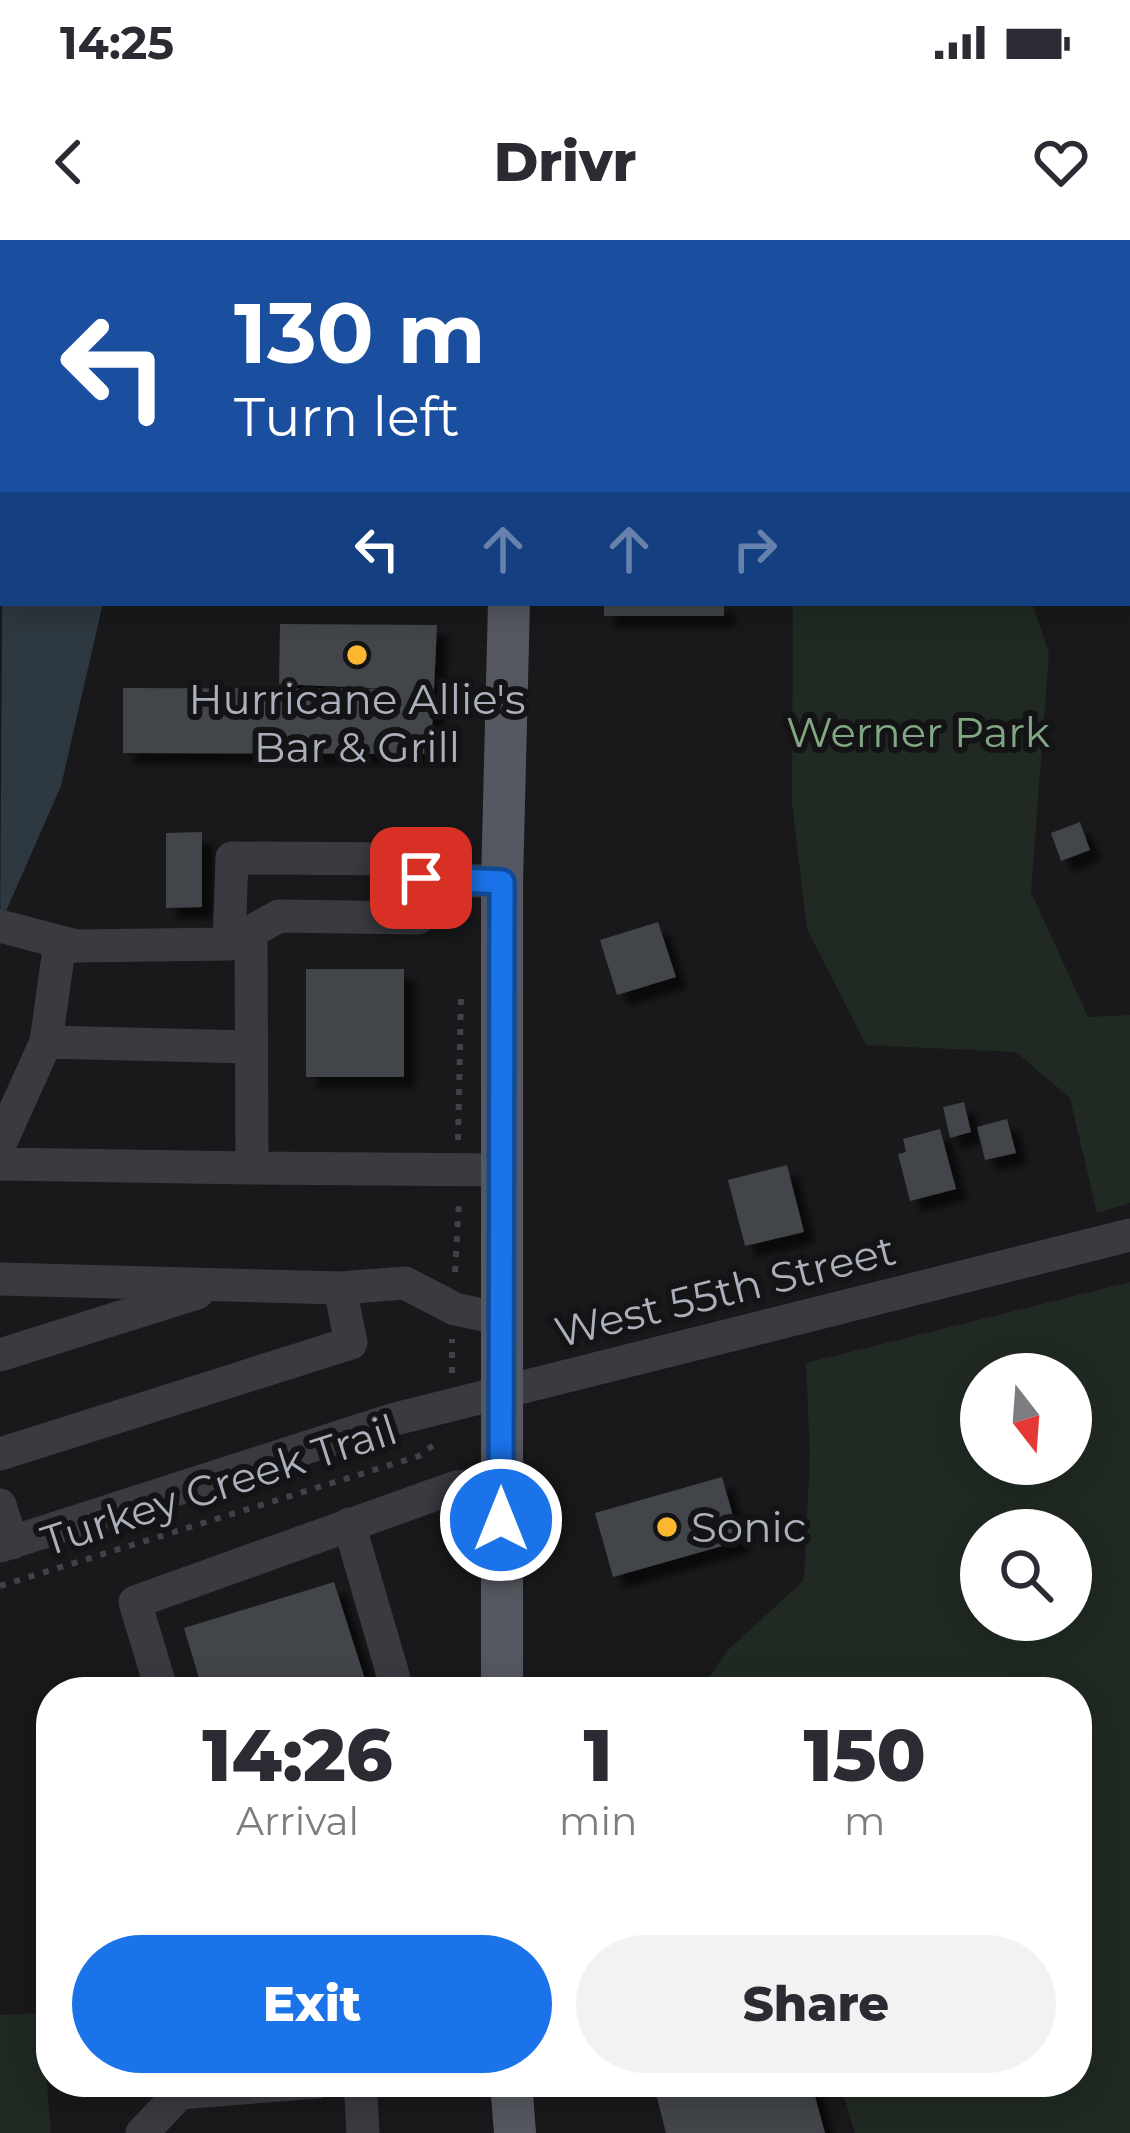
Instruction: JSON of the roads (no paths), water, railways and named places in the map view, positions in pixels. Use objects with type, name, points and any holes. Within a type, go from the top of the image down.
[{"type":"main road","points":[[502,1677],[502,882],[509,606]]},
{"type":"main road","points":[[513,2097],[515,2133]]},
{"type":"street","points":[[7,928],[76,946],[240,938],[279,916],[418,918],[421,878],[409,859],[232,858],[240,938],[251,1047],[252,1168]]},
{"type":"street","points":[[421,878],[502,882]]},
{"type":"street","points":[[0,1144],[46,1042],[60,942]]},
{"type":"street","points":[[46,1042],[251,1047]]},
{"type":"street","points":[[0,1164],[501,1170]]},
{"type":"street","name":"West 55th Street","points":[[6,1544],[395,1418],[1130,1235]]},
{"type":"street","points":[[0,1279],[340,1288],[405,1283],[455,1309],[502,1319]]},
{"type":"street","points":[[0,1355],[227,1283]]},
{"type":"street","points":[[0,1454],[351,1342],[340,1288]]},
{"type":"street","points":[[158,1677],[135,1601],[456,1487],[501,1483]]},
{"type":"street","points":[[0,1505],[6,1544]]},
{"type":"street","points":[[349,1524],[394,1677]]},
{"type":"street","points":[[142,2133],[167,2097]]},
{"type":"street","points":[[361,2097],[363,2133]]},
{"type":"place","name":"Hurricane Allie's Bar & Grill","points":[[357,655]]},
{"type":"place","name":"Sonic","points":[[667,1527]]},
{"type":"park label","name":"Werner Park","points":[[918,732]]}]
